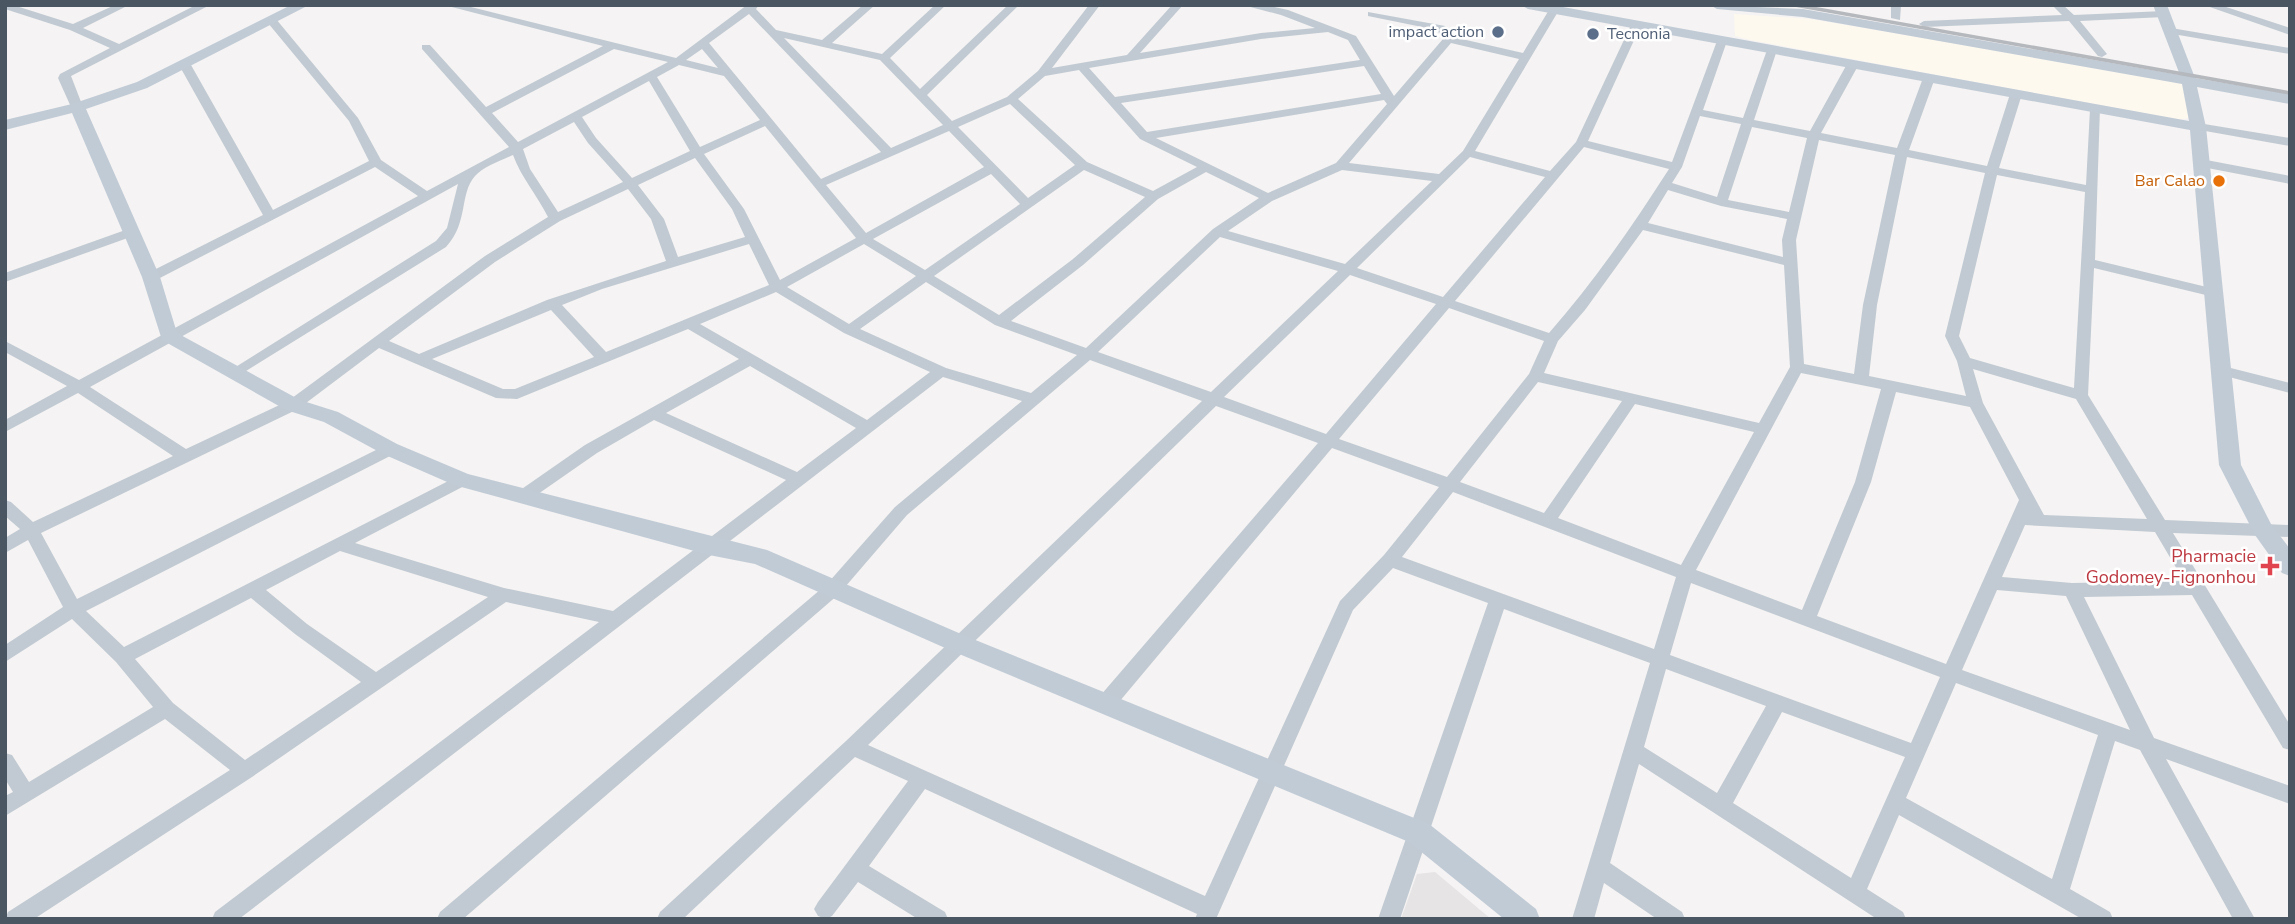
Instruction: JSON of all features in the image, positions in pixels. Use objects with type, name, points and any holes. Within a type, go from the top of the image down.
[{"type":"street","points":[[74,28],[124,5]]},
{"type":"street","points":[[205,5],[64,78],[152,277],[169,336],[293,405],[331,417],[390,449],[462,481],[709,546],[759,556],[960,644],[1419,832],[1526,919]]},
{"type":"street","points":[[5,125],[77,107],[142,85],[302,5]]},
{"type":"street","points":[[449,5],[729,74]]},
{"type":"street","points":[[824,44],[870,5]]},
{"type":"street","points":[[884,58],[941,5]]},
{"type":"street","points":[[920,95],[1014,5]]},
{"type":"street","points":[[819,184],[1011,99],[1042,73],[1095,5]]},
{"type":"street","points":[[1131,57],[1178,5]]},
{"type":"street","points":[[1248,5],[1287,9],[1325,30]]},
{"type":"street","points":[[1528,5],[2290,142]]},
{"type":"street","points":[[1717,5],[1816,15],[2188,76],[2290,86]]},
{"type":"street","points":[[1822,5],[1896,12],[1924,23],[2102,54],[2290,99]]},
{"type":"street","points":[[2057,5],[2073,19],[2102,54]]},
{"type":"street","points":[[2209,5],[2290,32]]},
{"type":"street","points":[[5,6],[74,28],[120,48]]},
{"type":"street","points":[[5,427],[678,61],[752,7],[772,32],[889,153]]},
{"type":"street","points":[[1261,36],[1287,9]]},
{"type":"street","points":[[667,919],[853,747],[1468,153],[1555,10]]},
{"type":"street","points":[[1924,23],[2073,19],[2162,10],[2188,76],[2198,127],[2219,370],[2231,465],[2263,529],[2290,567]]},
{"type":"street","points":[[272,21],[354,120],[376,162],[427,196]]},
{"type":"street","points":[[1042,73],[1261,36],[1325,30],[1365,22],[1441,28],[1449,40],[1525,57]]},
{"type":"street","points":[[1365,22],[1367,62],[1390,99]]},
{"type":"street","points":[[1107,702],[1581,143],[1636,25]]},
{"type":"street","points":[[2171,30],[2290,51]]},
{"type":"street","points":[[772,32],[884,58],[1027,204]]},
{"type":"street","points":[[447,919],[834,589],[901,511],[1036,401],[1218,232],[1243,212],[1268,198],[1340,166],[1390,99],[1449,40]]},
{"type":"street","points":[[853,747],[1207,914],[1346,606],[1390,560],[1535,376],[1552,339],[1587,298],[1640,225],[1676,167],[1722,41]]},
{"type":"street","points":[[703,43],[864,239],[1000,323],[1211,401],[1449,484],[1952,674],[2109,731],[2146,741],[2290,795]]},
{"type":"street","points":[[483,113],[613,46]]},
{"type":"street","points":[[426,47],[517,148],[524,169],[555,218]]},
{"type":"street","points":[[1721,202],[1772,50]]},
{"type":"street","points":[[1113,101],[1367,62]]},
{"type":"street","points":[[1583,919],[1686,572],[1797,367],[1788,240],[1814,135],[1853,64]]},
{"type":"street","points":[[185,65],[271,217]]},
{"type":"street","points":[[1082,66],[1144,136],[1268,198]]},
{"type":"street","points":[[651,76],[698,154],[738,209],[777,287],[849,330],[941,371],[1036,401]]},
{"type":"street","points":[[1861,379],[1870,305],[1902,152],[1929,78]]},
{"type":"street","points":[[2016,94],[1992,170],[1952,336],[1964,362],[1975,403],[2039,521]]},
{"type":"street","points":[[1011,99],[1083,165],[1154,196]]},
{"type":"street","points":[[1144,136],[1390,99]]},
{"type":"street","points":[[2096,109],[2081,395],[2290,742]]},
{"type":"street","points":[[1696,112],[2092,190]]},
{"type":"street","points":[[576,116],[602,156],[630,184],[662,227],[673,262]]},
{"type":"street","points":[[5,547],[31,530],[293,405],[490,259],[555,218],[767,121]]},
{"type":"street","points":[[1581,143],[1676,167]]},
{"type":"street","points":[[1468,153],[1554,176]]},
{"type":"street","points":[[152,277],[376,162]]},
{"type":"street","points":[[2202,163],[2290,180]]},
{"type":"street","points":[[849,330],[1083,165]]},
{"type":"street","points":[[1340,166],[1442,178]]},
{"type":"street","points":[[378,342],[509,395],[777,287],[992,168]]},
{"type":"street","points":[[1000,323],[1078,262],[1154,196],[1204,168]]},
{"type":"street","points":[[233,373],[452,235],[457,225],[459,191],[471,172]]},
{"type":"street","points":[[1664,185],[1721,202],[1795,217]]},
{"type":"street","points":[[1640,225],[1791,263]]},
{"type":"street","points":[[5,278],[131,232]]},
{"type":"street","points":[[1218,232],[1347,270],[1444,305],[1552,339]]},
{"type":"street","points":[[419,359],[552,303],[751,239]]},
{"type":"street","points":[[2088,262],[2214,293]]},
{"type":"street","points":[[552,303],[603,357]]},
{"type":"street","points":[[690,324],[867,427]]},
{"type":"street","points":[[5,346],[78,386],[186,457]]},
{"type":"street","points":[[522,497],[591,449],[749,360]]},
{"type":"street","points":[[1964,362],[2081,395]]},
{"type":"street","points":[[1797,367],[1975,403]]},
{"type":"street","points":[[2219,370],[2290,388]]},
{"type":"street","points":[[222,919],[941,371]]},
{"type":"street","points":[[1535,376],[1763,429]]},
{"type":"street","points":[[1807,618],[1863,482],[1890,385]]},
{"type":"street","points":[[1547,520],[1632,398]]},
{"type":"street","points":[[654,414],[798,479]]},
{"type":"street","points":[[5,655],[73,610],[390,449]]},
{"type":"street","points":[[122,657],[462,481]]},
{"type":"street","points":[[1855,892],[2028,501]]},
{"type":"street","points":[[5,506],[31,530],[73,610],[122,657],[166,709],[245,771]]},
{"type":"street","points":[[2020,519],[2290,530]]},
{"type":"street","points":[[340,545],[504,595],[614,618]]},
{"type":"street","points":[[1390,560],[1917,754]]},
{"type":"street","points":[[1992,583],[2073,590],[2197,588]]},
{"type":"street","points":[[254,589],[301,629],[375,682]]},
{"type":"street","points":[[2073,590],[2146,741],[2245,919]]},
{"type":"street","points":[[15,919],[245,771],[504,595]]},
{"type":"street","points":[[1389,919],[1498,600]]},
{"type":"street","points":[[1721,806],[1778,702]]},
{"type":"street","points":[[5,807],[166,709]]},
{"type":"street","points":[[2058,894],[2109,731]]},
{"type":"street","points":[[1633,750],[1896,919]]},
{"type":"street","points":[[5,761],[26,794]]},
{"type":"street","points":[[825,909],[922,778]]},
{"type":"street","points":[[1895,802],[2103,919]]},
{"type":"street","points":[[1598,867],[1675,919]]},
{"type":"street","points":[[855,869],[938,919]]},
{"type":"shaded area","points":[[1734,14],[1811,19],[2189,83],[2193,117],[2179,120],[1750,40],[1735,36]]},
{"type":"shaded area","points":[[1435,872],[1491,919],[1401,919],[1417,874]]},
{"type":"railway","points":[[1795,5],[2290,93]]},
{"type":"place","name":"impact action","points":[[1498,32]]},
{"type":"place","name":"Tecnonia","points":[[1593,34]]},
{"type":"place","name":"Bar Calao","points":[[2219,181]]},
{"type":"place","name":"Pharmacie Godomey-Fignonhou","points":[[2270,566]]}]
